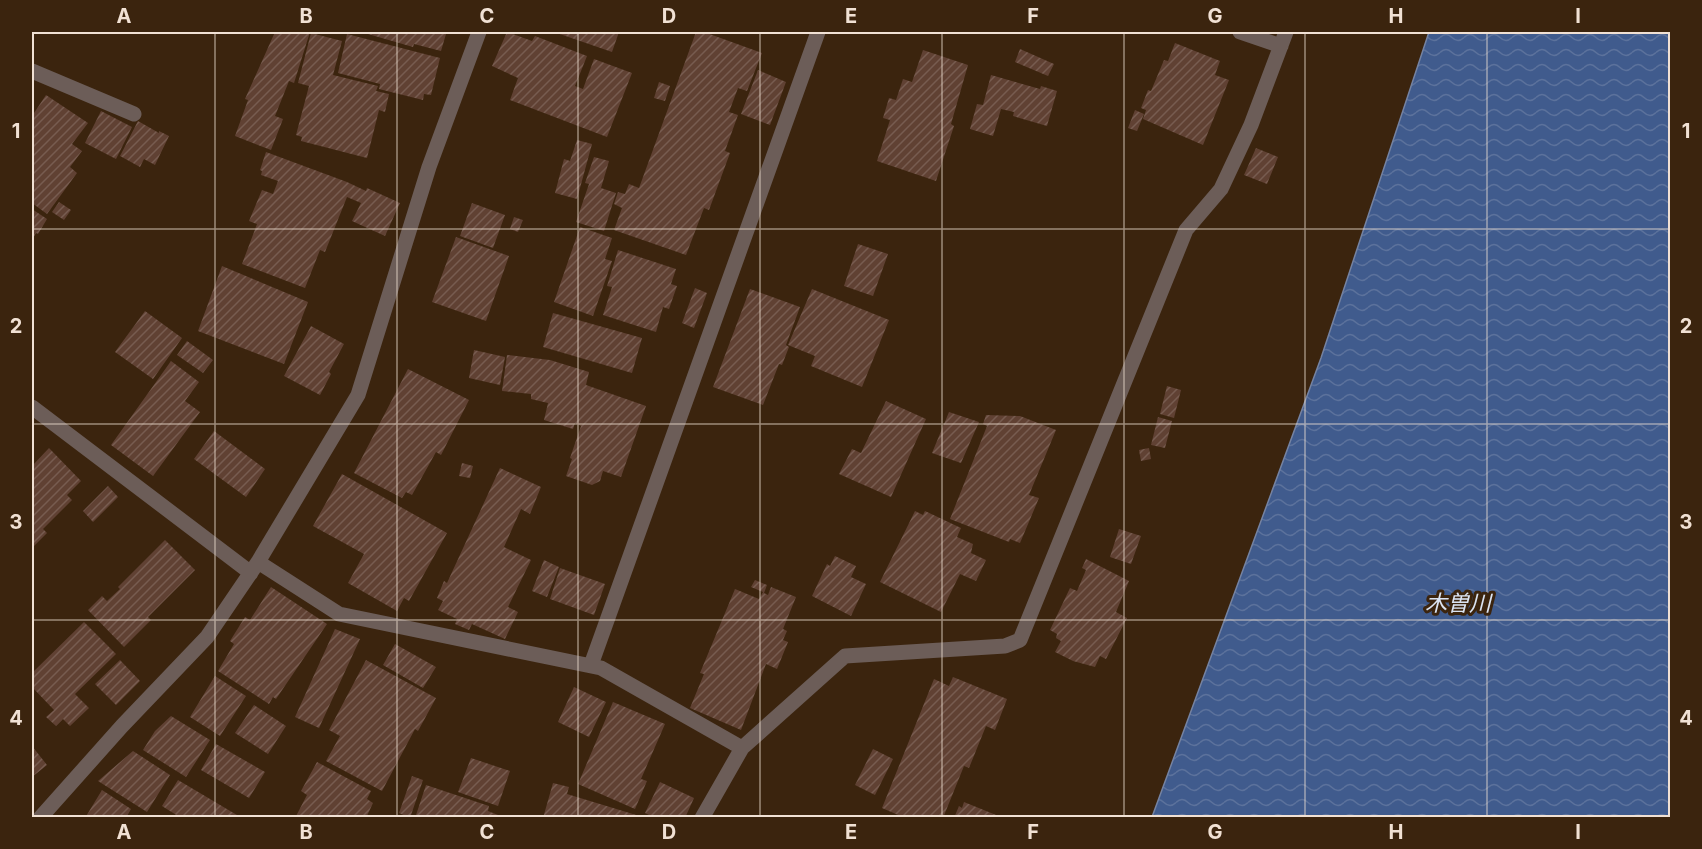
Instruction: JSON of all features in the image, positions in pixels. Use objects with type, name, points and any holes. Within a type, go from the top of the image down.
[{"type":"street","points":[[40,818],[122,726],[207,637],[254,568],[358,395],[429,167],[479,32]]},
{"type":"street","points":[[591,665],[818,32]]},
{"type":"street","points":[[702,818],[742,748],[845,656],[1005,646],[1020,640],[1186,230],[1221,189],[1251,125],[1283,39],[1240,32]]},
{"type":"street","points":[[32,71],[134,114]]},
{"type":"street","points":[[32,407],[254,568],[339,614],[601,668],[742,748]]},
{"type":"water","name":"木曽川","points":[[1429,32],[1670,32],[1670,817],[1152,817],[1321,358]]},
{"type":"building","points":[[275,32],[310,32],[294,83],[289,81],[275,116],[283,119],[271,150],[235,136],[248,100],[245,99]]},
{"type":"building","points":[[361,32],[446,34],[441,51],[414,44],[413,47]]},
{"type":"building","points":[[507,32],[532,41],[535,36],[587,56],[575,86],[583,89],[594,59],[632,73],[607,137],[510,100],[518,78],[492,66]]},
{"type":"building","points":[[554,32],[619,32],[612,52]]},
{"type":"building","points":[[696,32],[704,32],[762,53],[747,91],[738,88],[729,112],[738,115],[725,151],[730,153],[709,210],[704,208],[686,255],[614,230],[622,208],[614,204],[618,192],[625,194],[629,184],[639,188]]},
{"type":"building","points":[[311,33],[342,41],[333,75],[378,86],[376,91],[389,94],[385,112],[379,110],[367,158],[301,141],[302,137],[296,135],[309,86],[298,83]]},
{"type":"building","points":[[347,34],[440,58],[431,95],[424,94],[423,100],[379,89],[380,84],[338,73]]},
{"type":"building","points":[[1175,43],[1220,61],[1215,75],[1229,80],[1203,145],[1143,119],[1146,110],[1141,108],[1148,90],[1151,91],[1164,60],[1168,61]]},
{"type":"building","points":[[1020,49],[1054,64],[1048,76],[1015,62]]},
{"type":"building","points":[[923,50],[968,65],[951,124],[954,126],[936,181],[877,161],[890,120],[883,118],[889,98],[896,100],[903,79],[912,82]]},
{"type":"building","points":[[758,70],[786,82],[770,125],[741,114]]},
{"type":"building","points":[[991,75],[1040,89],[1041,86],[1057,91],[1047,126],[1013,116],[1014,112],[1001,109],[993,136],[970,129],[977,104],[983,105]]},
{"type":"building","points":[[659,82],[670,86],[665,101],[654,98]]},
{"type":"building","points":[[46,95],[88,123],[72,144],[82,151],[70,167],[77,173],[47,214],[32,203],[32,116]]},
{"type":"building","points":[[1135,110],[1144,114],[1137,131],[1128,128]]},
{"type":"building","points":[[101,111],[132,127],[116,159],[85,143]]},
{"type":"building","points":[[138,121],[169,136],[155,165],[144,159],[140,167],[120,156]]},
{"type":"building","points":[[577,140],[592,144],[577,199],[555,193],[564,159],[570,161]]},
{"type":"building","points":[[1256,148],[1278,157],[1267,184],[1244,175]]},
{"type":"building","points":[[266,152],[366,191],[367,188],[400,203],[385,236],[352,221],[361,203],[347,197],[325,252],[320,250],[305,288],[242,264],[257,224],[249,221],[262,190],[273,194],[278,181],[261,175],[260,170]]},
{"type":"building","points":[[594,157],[609,161],[601,188],[616,193],[604,231],[576,222],[589,184],[585,183]]},
{"type":"building","points":[[59,202],[71,210],[64,220],[52,212]]},
{"type":"building","points":[[472,203],[505,215],[493,248],[460,236]]},
{"type":"building","points":[[32,209],[47,219],[32,240]]},
{"type":"building","points":[[514,217],[523,220],[518,232],[510,229]]},
{"type":"building","points":[[580,227],[612,238],[605,259],[612,261],[593,316],[554,302]]},
{"type":"building","points":[[456,237],[509,256],[486,321],[432,302]]},
{"type":"building","points":[[858,244],[888,254],[873,296],[844,286]]},
{"type":"building","points":[[618,250],[676,269],[671,284],[677,286],[669,309],[663,307],[656,332],[603,315],[612,287],[607,286]]},
{"type":"building","points":[[222,266],[308,302],[284,364],[198,331]]},
{"type":"building","points":[[695,288],[707,293],[694,328],[682,323]]},
{"type":"building","points":[[750,289],[800,307],[786,345],[789,347],[782,365],[779,364],[763,405],[713,387]]},
{"type":"building","points":[[812,289],[889,320],[862,387],[811,366],[815,356],[788,345]]},
{"type":"building","points":[[145,311],[182,338],[153,379],[115,352]]},
{"type":"building","points":[[553,313],[642,338],[632,373],[543,347]]},
{"type":"building","points":[[311,326],[344,344],[320,395],[284,376]]},
{"type":"building","points":[[187,341],[213,360],[203,373],[177,355]]},
{"type":"building","points":[[474,350],[505,357],[500,385],[469,378]]},
{"type":"building","points":[[507,355],[550,360],[589,372],[586,385],[646,406],[621,477],[603,471],[600,481],[592,485],[566,476],[581,426],[575,423],[573,429],[544,420],[548,403],[531,399],[531,394],[502,391]]},
{"type":"building","points":[[171,361],[199,382],[185,401],[200,412],[153,476],[111,445]]},
{"type":"building","points":[[408,369],[469,400],[441,455],[436,452],[412,495],[406,492],[402,498],[354,473]]},
{"type":"building","points":[[1167,386],[1181,390],[1174,418],[1160,414]]},
{"type":"building","points":[[886,401],[926,419],[891,497],[839,474],[852,449],[861,453]]},
{"type":"building","points":[[949,412],[979,422],[961,463],[932,453]]},
{"type":"building","points":[[986,415],[1020,416],[1056,430],[1029,495],[1039,498],[1020,543],[1010,539],[1009,542],[950,519],[987,426],[983,424]]},
{"type":"building","points":[[1158,417],[1172,421],[1165,448],[1151,445]]},
{"type":"building","points":[[214,431],[265,469],[246,497],[194,459]]},
{"type":"building","points":[[49,448],[81,481],[67,495],[72,500],[43,529],[47,533],[32,548],[32,466]]},
{"type":"building","points":[[1149,448],[1151,459],[1141,461],[1139,450]]},
{"type":"building","points":[[462,463],[473,466],[470,478],[459,476]]},
{"type":"building","points":[[500,468],[541,487],[530,514],[521,509],[504,547],[531,560],[508,607],[518,612],[505,639],[472,624],[469,630],[455,624],[457,619],[438,610],[443,601],[437,598],[444,581],[447,583]]},
{"type":"building","points":[[342,474],[447,533],[409,601],[404,598],[397,611],[348,583],[364,554],[313,526]]},
{"type":"building","points":[[108,486],[118,497],[93,522],[83,511]]},
{"type":"building","points":[[915,511],[923,515],[925,511],[961,528],[957,537],[973,544],[971,553],[986,560],[976,581],[960,574],[941,612],[880,582]]},
{"type":"building","points":[[1119,529],[1141,536],[1131,564],[1110,557]]},
{"type":"building","points":[[165,540],[195,570],[148,617],[151,620],[124,647],[88,610],[102,596],[107,601]]},
{"type":"building","points":[[835,556],[856,566],[851,577],[866,584],[851,616],[812,596],[827,564],[830,566]]},
{"type":"building","points":[[1086,559],[1129,581],[1116,612],[1127,618],[1106,659],[1100,656],[1095,667],[1073,661],[1055,652],[1061,641],[1056,638],[1057,634],[1050,630],[1070,588],[1077,591],[1086,570],[1082,568]]},
{"type":"building","points":[[544,560],[559,567],[547,597],[532,591]]},
{"type":"building","points":[[560,568],[605,584],[594,615],[550,599]]},
{"type":"building","points":[[755,580],[767,585],[764,593],[768,595],[771,587],[796,597],[783,629],[787,631],[783,640],[788,642],[777,669],[766,664],[741,730],[690,708],[704,674],[700,673],[735,589],[759,599],[763,592],[751,587]]},
{"type":"building","points":[[271,587],[327,624],[276,699],[273,697],[269,704],[218,671],[234,644],[230,641],[245,617],[250,620]]},
{"type":"building","points":[[84,622],[116,654],[75,694],[89,708],[70,726],[63,719],[56,726],[46,717],[54,710],[32,687],[32,673]]},
{"type":"building","points":[[335,629],[360,639],[319,728],[295,717]]},
{"type":"building","points":[[395,644],[436,667],[423,688],[383,665]]},
{"type":"building","points":[[120,660],[140,681],[116,705],[95,684]]},
{"type":"building","points":[[366,660],[436,698],[418,731],[415,729],[382,791],[326,761],[340,736],[329,730]]},
{"type":"building","points":[[215,676],[246,696],[220,736],[190,717]]},
{"type":"building","points":[[953,677],[1007,699],[995,730],[986,726],[969,768],[964,766],[943,818],[905,818],[882,808],[934,679],[949,686]]},
{"type":"building","points":[[574,687],[606,702],[589,737],[558,722]]},
{"type":"building","points":[[613,702],[665,724],[641,779],[647,781],[635,809],[578,784]]},
{"type":"building","points":[[254,705],[286,726],[268,754],[235,733]]},
{"type":"building","points":[[171,716],[210,740],[186,777],[143,750],[155,731]]},
{"type":"building","points":[[216,744],[265,772],[249,798],[201,770]]},
{"type":"building","points":[[32,746],[47,765],[32,777]]},
{"type":"building","points":[[873,749],[893,759],[875,795],[855,785]]},
{"type":"building","points":[[133,751],[170,775],[147,812],[98,781]]},
{"type":"building","points":[[471,758],[510,771],[498,806],[458,792]]},
{"type":"building","points":[[317,762],[371,791],[367,799],[373,803],[366,818],[295,818],[307,795],[301,791]]},
{"type":"building","points":[[412,776],[423,780],[410,818],[399,813]]},
{"type":"building","points":[[178,780],[242,818],[181,818],[162,806]]},
{"type":"building","points":[[660,782],[694,798],[685,818],[655,818],[645,813]]},
{"type":"building","points":[[553,783],[569,787],[567,794],[646,818],[543,818]]},
{"type":"building","points":[[426,785],[489,806],[488,811],[498,815],[497,818],[415,818]]},
{"type":"building","points":[[102,790],[131,809],[126,818],[85,818]]},
{"type":"building","points":[[964,802],[1001,818],[954,818],[959,806],[962,808]]}]
